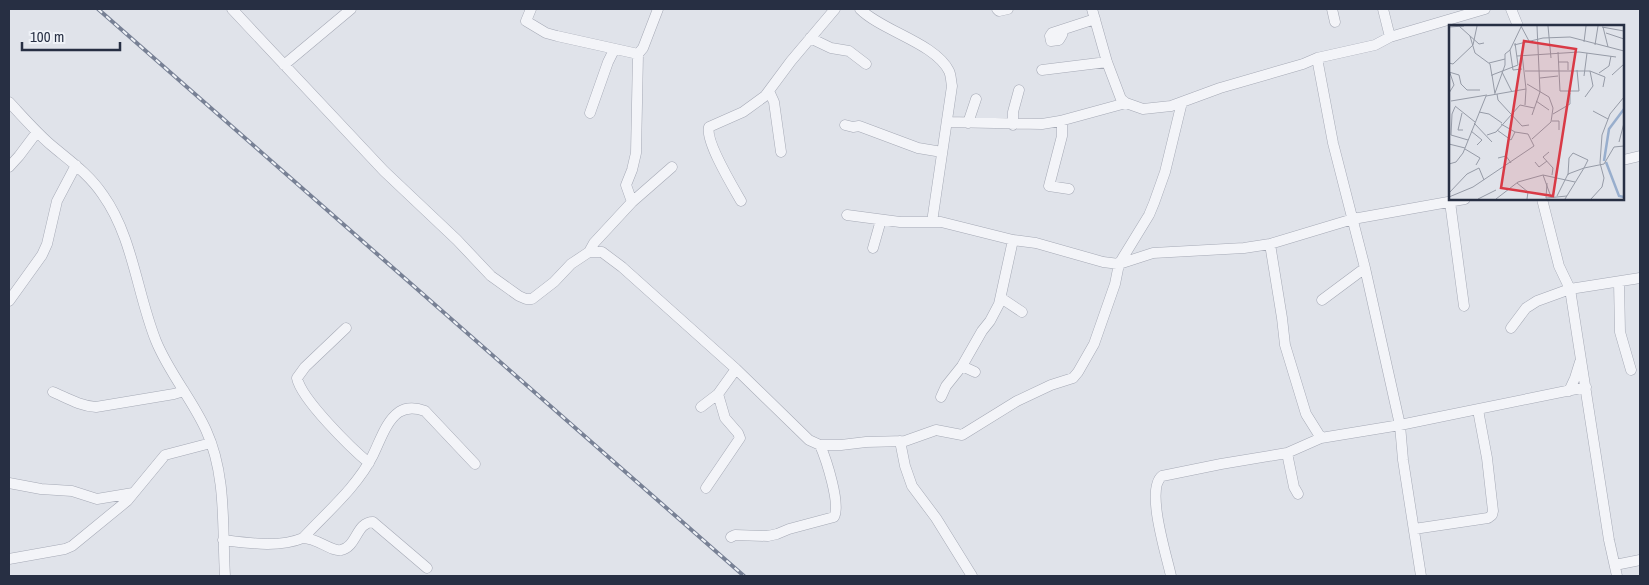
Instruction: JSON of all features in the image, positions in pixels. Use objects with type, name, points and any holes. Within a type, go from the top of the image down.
[{"type":"street","points":[[232,9],[384,171],[457,240],[491,276],[512,292],[526,299],[537,296],[571,264],[589,252],[632,202],[672,167]]},
{"type":"street","points":[[284,65],[351,9]]},
{"type":"street","points":[[531,9],[526,21],[546,33],[638,54]]},
{"type":"street","points":[[632,202],[626,185],[636,153],[638,54],[643,48],[658,9]]},
{"type":"street","points":[[741,201],[721,165],[708,133],[709,127],[743,112],[765,96],[787,66],[835,9]]},
{"type":"street","points":[[860,9],[922,46],[942,61],[950,74],[952,86],[932,222]]},
{"type":"street","points":[[996,9],[999,11],[1008,9]]},
{"type":"street","points":[[1332,9],[1335,22]]},
{"type":"street","points":[[1383,9],[1390,37]]},
{"type":"street","points":[[1063,30],[1094,14],[1107,62],[1121,99],[1126,103],[1144,109],[1161,108],[1182,102],[1220,88],[1303,64],[1317,58],[1376,45],[1390,37],[1485,9]]},
{"type":"street","points":[[1511,9],[1518,25]]},
{"type":"street","points":[[810,38],[831,48],[849,51],[866,64]]},
{"type":"street","points":[[590,113],[614,50]]},
{"type":"street","points":[[1317,58],[1332,143],[1365,268],[1400,425],[1403,460],[1421,576]]},
{"type":"street","points":[[1042,70],[1107,62]]},
{"type":"street","points":[[1013,125],[1013,112],[1019,90]]},
{"type":"street","points":[[769,91],[774,102],[781,152]]},
{"type":"street","points":[[968,123],[976,99]]},
{"type":"street","points":[[9,102],[37,132],[94,181],[116,218],[156,342],[200,417],[211,442],[220,471],[225,576]]},
{"type":"street","points":[[589,252],[597,251],[608,255],[736,369],[809,440],[820,445],[842,445],[900,441],[936,430],[962,435],[1017,401],[1051,385],[1073,378],[1094,344],[1115,284],[1118,264],[1149,215],[1154,203],[1165,172],[1182,102]]},
{"type":"street","points":[[947,122],[1013,125],[1042,124],[1126,103]]},
{"type":"street","points":[[1062,120],[1062,136],[1049,186],[1069,189]]},
{"type":"street","points":[[845,125],[864,128],[918,148],[942,152]]},
{"type":"street","points":[[9,167],[37,132]]},
{"type":"street","points":[[1624,160],[1640,156]]},
{"type":"street","points":[[9,301],[42,255],[47,244],[57,201],[76,165]]},
{"type":"street","points":[[847,215],[910,223],[941,222],[1013,240],[1036,243],[1102,262],[1118,264],[1153,253],[1244,248],[1270,244],[1353,220],[1460,200]]},
{"type":"street","points":[[1542,200],[1559,266],[1570,289],[1617,576]]},
{"type":"street","points":[[1450,202],[1464,306]]},
{"type":"street","points":[[873,248],[881,220]]},
{"type":"street","points":[[941,397],[946,386],[962,366],[1000,304],[1013,240]]},
{"type":"street","points":[[1270,244],[1285,345],[1306,414],[1321,438]]},
{"type":"street","points":[[1322,300],[1365,268]]},
{"type":"street","points":[[1511,328],[1531,304],[1570,289],[1640,278]]},
{"type":"street","points":[[1619,282],[1620,332],[1631,370]]},
{"type":"street","points":[[1001,298],[1022,312]]},
{"type":"street","points":[[346,328],[305,367],[297,378],[302,391],[330,425],[369,463]]},
{"type":"street","points":[[1568,391],[1575,378],[1580,358]]},
{"type":"street","points":[[962,366],[975,372]]},
{"type":"street","points":[[701,407],[718,394],[736,369]]},
{"type":"street","points":[[1171,576],[1160,532],[1157,508],[1156,487],[1159,478],[1179,472],[1287,453],[1321,438],[1478,410],[1586,387]]},
{"type":"street","points":[[53,392],[86,406],[96,406],[184,391]]},
{"type":"street","points":[[706,488],[740,438],[725,418],[718,394]]},
{"type":"street","points":[[303,538],[362,473],[391,420],[399,412],[417,408],[426,410],[475,464]]},
{"type":"street","points":[[1414,529],[1488,518],[1492,515],[1487,458],[1478,410]]},
{"type":"street","points":[[900,441],[905,466],[912,486],[936,518],[972,576]]},
{"type":"street","points":[[9,559],[69,548],[127,502],[133,493],[142,486],[164,455],[211,442]]},
{"type":"street","points":[[731,537],[736,535],[768,536],[834,517],[836,514],[834,496],[826,458],[820,445]]},
{"type":"street","points":[[1287,453],[1294,487],[1298,494]]},
{"type":"street","points":[[9,483],[41,489],[72,491],[97,499],[133,493]]},
{"type":"street","points":[[223,540],[265,544],[311,538],[335,550],[343,550],[349,547],[363,526],[373,522],[427,568]]},
{"type":"street","points":[[1615,565],[1640,560]]},
{"type":"railway","points":[[98,9],[744,576]]}]
